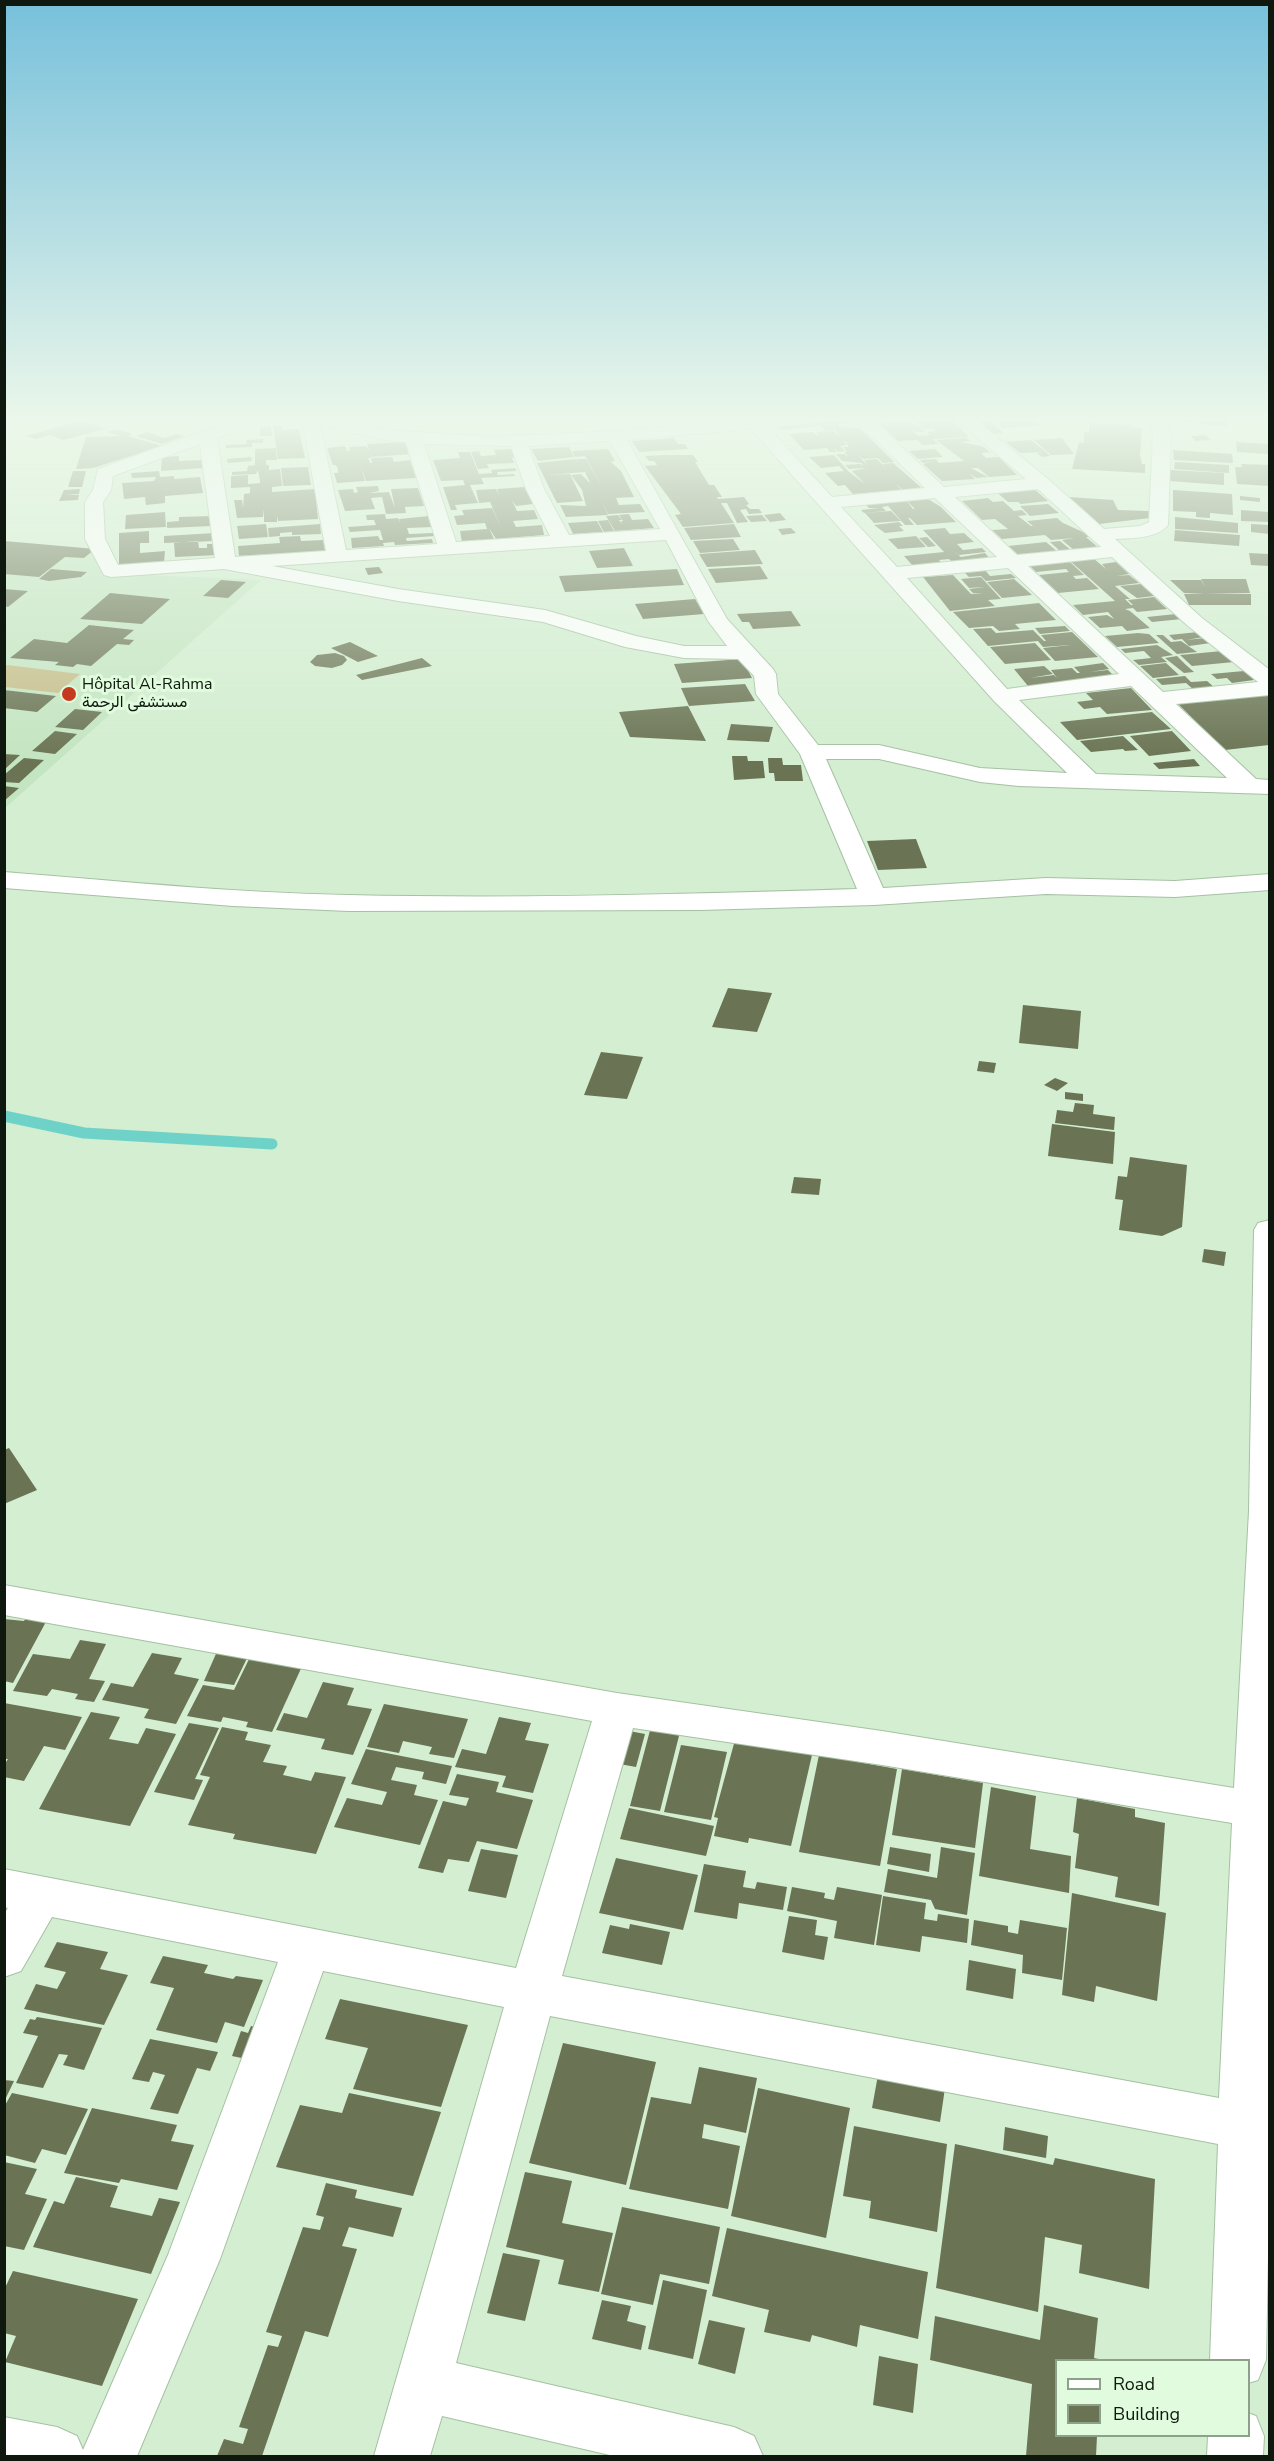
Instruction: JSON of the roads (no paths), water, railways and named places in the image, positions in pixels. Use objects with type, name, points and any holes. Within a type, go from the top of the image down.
[{"type":"street","points":[[95,533],[95,539],[111,571],[672,534],[718,621],[765,674],[767,694],[789,726],[811,752],[874,897]]},
{"type":"street","points":[[222,533],[226,564]]},
{"type":"street","points":[[332,533],[337,556]]},
{"type":"street","points":[[443,533],[448,548]]},
{"type":"street","points":[[557,533],[562,542]]},
{"type":"street","points":[[853,533],[1002,696],[1090,782]]},
{"type":"street","points":[[983,533],[1135,679],[1259,786]]},
{"type":"street","points":[[1097,533],[1196,622],[1269,681]]},
{"type":"street","points":[[1099,535],[1123,533]]},
{"type":"street","points":[[891,574],[1117,551]]},
{"type":"street","points":[[226,564],[398,595],[545,616],[633,642],[684,652],[744,653]]},
{"type":"street","points":[[1002,696],[1135,679]]},
{"type":"street","points":[[1158,699],[1269,688]]},
{"type":"street","points":[[811,752],[879,752],[980,775],[1090,782],[1259,786]]},
{"type":"street","points":[[4,880],[233,898],[348,903],[701,902],[874,897],[1046,886],[1175,889],[1269,882]]},
{"type":"street","points":[[1238,2359],[1256,2128],[1255,1809],[1268,1511],[1269,1230]]},
{"type":"street","points":[[4,1600],[617,1709],[882,1748],[1255,1809]]},
{"type":"street","points":[[402,2457],[533,1992],[617,1709]]},
{"type":"street","points":[[4,1957],[22,1891],[307,1949],[1256,2128]]},
{"type":"street","points":[[109,2457],[194,2259],[307,1949]]},
{"type":"street","points":[[424,2384],[734,2457]]},
{"type":"street","points":[[1235,2457],[1236,2437]]},
{"type":"street","points":[[4,2445],[57,2457]]},
{"type":"waterway","points":[[4,1116],[84,1133],[272,1144]]},
{"type":"place","name":"Hôpital Al-Rahma مستشفى الرحمة","points":[[69,694]]}]
